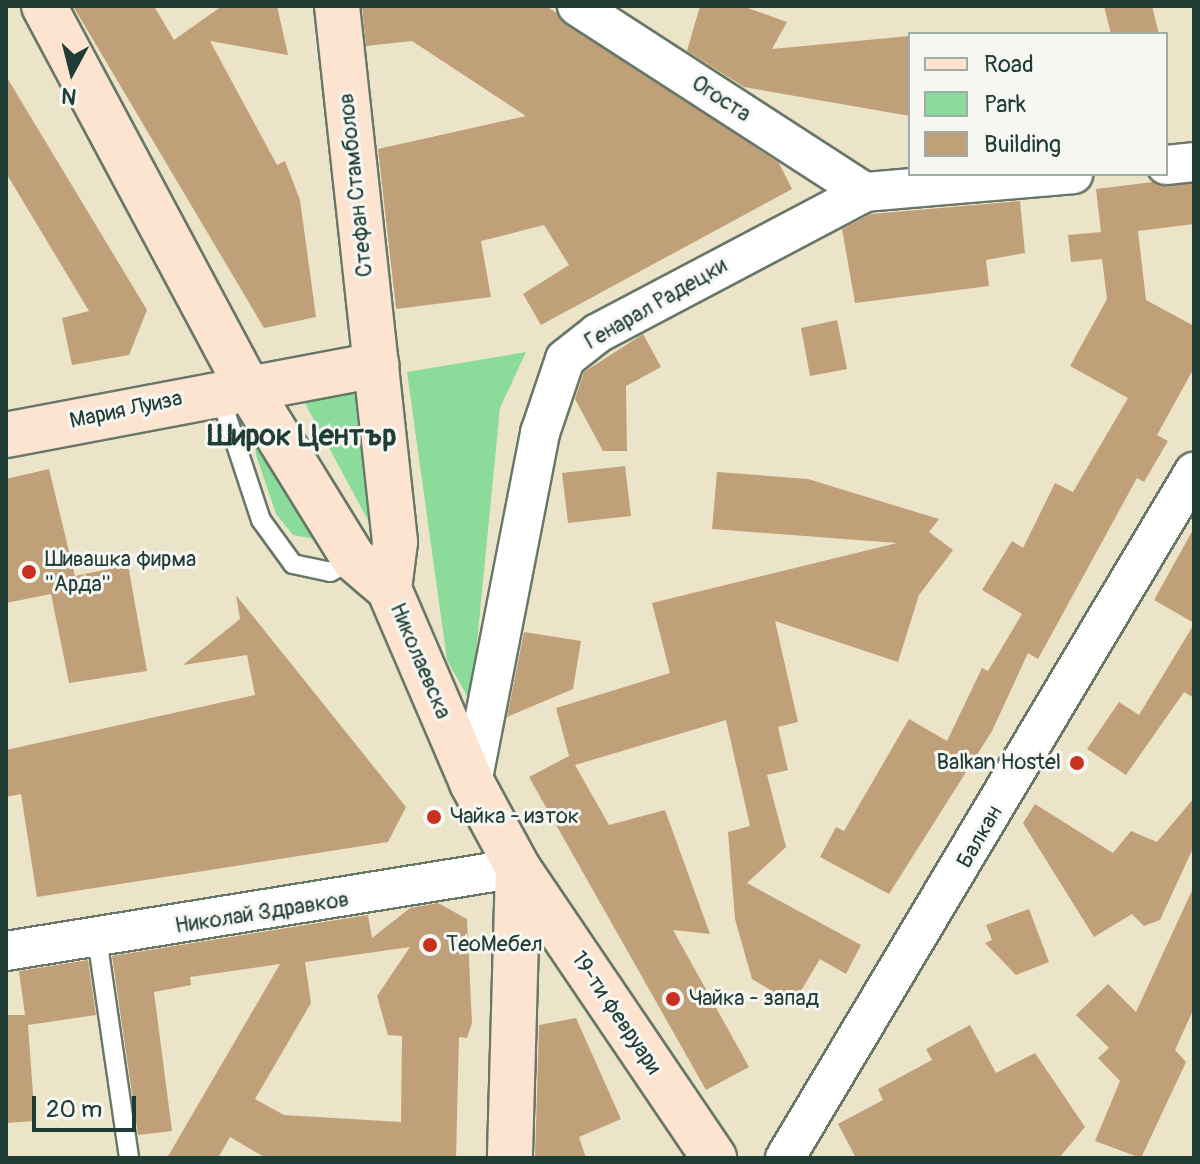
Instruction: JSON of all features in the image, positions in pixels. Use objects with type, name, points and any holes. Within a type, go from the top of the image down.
[{"type":"main road","name":"Николаевска","points":[[44,6],[232,389],[354,559],[389,589],[472,783],[518,868]]},
{"type":"main road","name":"Стефан Стамболов","points":[[337,6],[395,542],[389,589]]},
{"type":"main road","points":[[232,389],[376,365]]},
{"type":"main road","name":"Мария Луиза","points":[[6,435],[232,389]]},
{"type":"main road","points":[[510,1158],[518,868]]},
{"type":"main road","name":"19-ти февруари","points":[[518,868],[714,1158]]},
{"type":"street","name":"Огоста","points":[[577,6],[865,192]]},
{"type":"street","points":[[1168,165],[1194,162]]},
{"type":"street","name":"Генарал Радецки","points":[[472,783],[540,433],[565,359],[598,333],[865,192],[1050,176]]},
{"type":"street","name":"Балкан","points":[[785,1158],[1194,472]]},
{"type":"street","name":"Николай Здравков","points":[[6,951],[518,868]]},
{"type":"lane","points":[[232,389],[261,520],[293,564],[330,572],[354,559]]},
{"type":"lane","points":[[97,938],[129,1158]]},
{"type":"green space","points":[[526,352],[500,408],[471,703],[447,660],[407,372]]},
{"type":"green space","points":[[370,380],[383,517],[370,524],[299,392]]},
{"type":"green space","points":[[252,400],[325,541],[293,535],[276,514],[256,455]]},
{"type":"building","points":[[73,6],[154,6],[174,40],[222,6],[277,6],[288,55],[210,41],[277,165],[285,161],[300,200],[316,317],[264,328]]},
{"type":"building","points":[[362,6],[546,6],[779,163],[792,189],[541,325],[523,294],[569,265],[544,225],[481,241],[491,297],[396,309],[378,149],[526,116],[412,41],[366,46]]},
{"type":"building","points":[[700,6],[742,6],[787,22],[772,49],[908,36],[908,116],[744,87],[687,51]]},
{"type":"building","points":[[1104,6],[1152,6],[1158,32],[1110,32]]},
{"type":"building","points":[[6,76],[147,310],[129,355],[72,365],[62,318],[89,311],[6,173]]},
{"type":"building","points":[[1153,182],[1194,184],[1194,224],[1138,231],[1146,300],[1194,326],[1194,368],[1157,435],[1168,441],[1144,482],[1137,478],[1038,659],[1028,653],[992,731],[889,894],[820,857],[836,827],[844,831],[909,719],[947,741],[982,668],[988,671],[1022,614],[982,590],[1012,541],[1023,548],[1055,483],[1073,492],[1128,398],[1070,366],[1107,299],[1102,259],[1071,262],[1068,235],[1101,232],[1096,189]]},
{"type":"building","points":[[1020,201],[1025,253],[986,260],[989,286],[855,303],[842,229],[871,214]]},
{"type":"building","points":[[837,320],[847,369],[810,376],[801,328]]},
{"type":"building","points":[[643,334],[661,367],[626,386],[627,451],[603,451],[575,399],[584,372]]},
{"type":"building","points":[[625,466],[631,516],[568,523],[562,473]]},
{"type":"building","name":"Шивашка фирма ''Арда''","points":[[49,469],[75,576],[128,565],[147,671],[69,683],[51,594],[6,603],[6,479]]},
{"type":"building","points":[[717,472],[808,479],[939,519],[929,532],[953,550],[919,595],[898,662],[775,621],[798,722],[778,727],[788,770],[767,775],[786,847],[747,883],[861,945],[846,974],[820,959],[793,1004],[752,979],[735,919],[728,832],[750,826],[726,720],[575,765],[609,825],[665,810],[710,934],[673,930],[749,1067],[706,1090],[529,777],[569,756],[556,708],[670,673],[652,603],[897,543],[712,529]]},
{"type":"building","points":[[1194,528],[1194,623],[1154,600]]},
{"type":"building","points":[[236,595],[406,807],[388,842],[37,897],[21,794],[6,797],[6,750],[255,695],[247,655],[183,665],[240,619]]},
{"type":"building","points":[[1194,624],[1194,698],[1184,692],[1126,775],[1087,749],[1119,702],[1139,715]]},
{"type":"building","points":[[524,632],[581,641],[573,689],[507,717]]},
{"type":"building","points":[[1194,798],[1194,846],[1160,920],[1144,926],[1132,914],[1094,937],[1023,823],[1035,804],[1113,853],[1131,831],[1157,842]]},
{"type":"building","points":[[1194,886],[1194,1008],[1175,1050],[1186,1062],[1141,1158],[1095,1141],[1120,1081],[1098,1058],[1109,1048],[1076,1015],[1108,984],[1136,1012]]},
{"type":"building","points":[[438,903],[467,919],[472,1023],[467,1038],[459,1037],[456,1158],[266,1158],[230,1137],[218,1158],[167,1158],[280,964],[190,977],[191,985],[154,992],[172,1131],[138,1135],[112,956],[368,915],[372,938],[410,908]],"holes":[[[410,947],[377,996],[388,1035],[402,1036],[401,1122],[284,1115],[255,1099],[311,1003],[305,962]]]},
{"type":"building","points":[[1029,909],[1049,962],[1016,975],[985,943],[992,940],[986,925]]},
{"type":"building","points":[[88,960],[96,1015],[28,1025],[35,1121],[6,1123],[6,1015],[25,1015],[19,971]]},
{"type":"building","points":[[576,1018],[621,1119],[579,1137],[586,1158],[535,1158],[539,1025]]},
{"type":"building","points":[[970,1025],[996,1073],[1035,1053],[1085,1127],[1059,1158],[856,1158],[838,1124],[883,1100],[878,1089],[932,1060],[926,1049]]},
{"type":"place","name":"Шивашка фирма ''Арда''","points":[[29,572]]},
{"type":"place","name":"Balkan Hostel","points":[[1077,763]]},
{"type":"place","name":"Чайка - изток","points":[[434,817]]},
{"type":"place","name":"ТеоМебел","points":[[430,945]]},
{"type":"place","name":"Чайка - запад","points":[[673,999]]},
{"type":"district","name":"Широк Център","points":[[302,436]]}]
